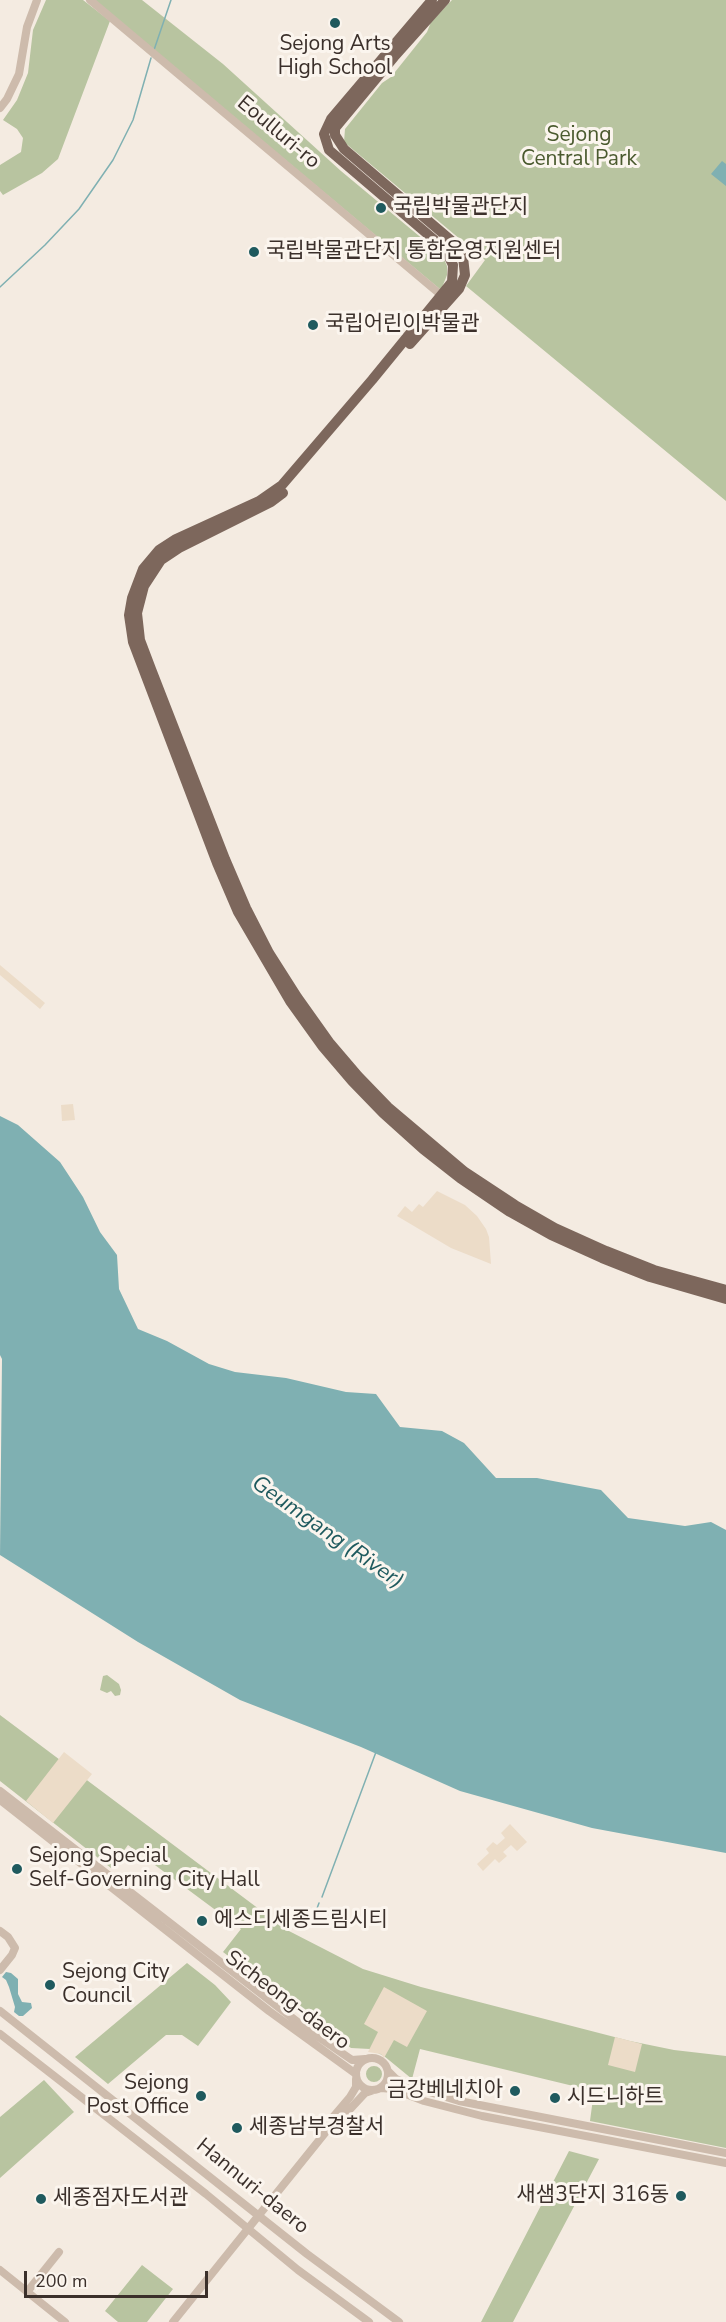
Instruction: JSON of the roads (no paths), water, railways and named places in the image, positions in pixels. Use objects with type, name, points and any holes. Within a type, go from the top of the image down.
[{"type":"main road","points":[[432,0],[331,119],[324,134],[329,150],[445,249],[453,265],[452,282],[282,485],[259,501],[176,539],[159,550],[147,571],[137,613],[137,641],[217,863],[238,912],[290,1001],[323,1047],[352,1081],[423,1149],[510,1212],[551,1235],[602,1258],[651,1277],[726,1299]]},
{"type":"main road","points":[[422,24],[424,18],[440,0]]},
{"type":"main road","points":[[147,571],[178,548],[271,502],[285,491],[463,282],[466,266],[459,249],[344,149],[335,135],[338,123],[445,0]]},
{"type":"main road","points":[[147,670],[246,908],[269,952],[297,997],[329,1042],[358,1076],[428,1143],[465,1172],[515,1205],[555,1228],[606,1251],[654,1269],[726,1290]]},
{"type":"street","points":[[0,108],[19,75],[27,27],[37,0]]},
{"type":"street","name":"Eoulluri-ro","points":[[90,0],[441,295]]},
{"type":"street","name":"Sicheong-daero","points":[[0,1791],[304,2028],[352,2060],[365,2059]]},
{"type":"street","name":"Sicheong-daero","points":[[0,1800],[356,2077]]},
{"type":"street","points":[[0,1931],[13,1942],[15,1948],[0,1970]]},
{"type":"street","name":"Hannuri-daero","points":[[0,2011],[307,2254],[399,2322]]},
{"type":"street","name":"Hannuri-daero","points":[[0,2034],[248,2228],[298,2270],[369,2322]]},
{"type":"street","points":[[333,2123],[333,2117],[356,2087],[358,2066],[365,2059],[379,2059],[396,2079],[459,2101],[726,2153]]},
{"type":"street","points":[[381,2088],[387,2081],[388,2071]]},
{"type":"street","points":[[356,2077],[362,2087],[371,2091]]},
{"type":"street","points":[[173,2322],[333,2123],[339,2121],[365,2093],[381,2088],[393,2089],[424,2101],[474,2114],[726,2163]]},
{"type":"street","points":[[27,2292],[59,2252]]},
{"type":"street","points":[[0,2270],[65,2322]]},
{"type":"water","points":[[722,161],[726,164],[726,186],[711,174]]},
{"type":"water","name":"Geumgang (River)","points":[[0,1116],[18,1125],[60,1162],[83,1197],[100,1232],[117,1255],[119,1289],[138,1329],[167,1341],[209,1364],[235,1372],[286,1378],[346,1392],[376,1394],[400,1427],[442,1431],[464,1443],[496,1478],[537,1478],[601,1490],[628,1518],[685,1526],[711,1522],[726,1530],[726,1853],[592,1828],[460,1791],[361,1747],[240,1700],[138,1642],[0,1555],[2,1359],[0,1355]]},
{"type":"water","points":[[6,1972],[18,1979],[18,1994],[22,2002],[31,2003],[32,2008],[23,2016],[14,2012],[15,2007],[9,1987],[2,1977]]},
{"type":"waterway","points":[[154,50],[171,0]]},
{"type":"waterway","points":[[0,287],[79,209],[113,160],[133,120],[151,58]]},
{"type":"waterway","points":[[322,1897],[376,1752]]},
{"type":"waterway","points":[[313,1919],[319,1903]]},
{"type":"place","name":"Sejong Arts High School","points":[[335,23]]},
{"type":"place","name":"국립박물관단지","points":[[381,208]]},
{"type":"place","name":"국립박물관단지 통합운영지원센터","points":[[254,252]]},
{"type":"place","name":"국립어린이박물관","points":[[313,325]]},
{"type":"place","name":"Sejong Special Self-Governing City Hall","points":[[17,1869]]},
{"type":"place","name":"에스디세종드림시티","points":[[202,1921]]},
{"type":"place","name":"Sejong City Council","points":[[50,1985]]},
{"type":"place","name":"금강베네치아","points":[[515,2091]]},
{"type":"place","name":"Sejong Post Office","points":[[201,2096]]},
{"type":"place","name":"시드니하트","points":[[555,2098]]},
{"type":"place","name":"세종남부경찰서","points":[[237,2128]]},
{"type":"place","name":"새샘3단지 316동","points":[[681,2196]]},
{"type":"place","name":"세종점자도서관","points":[[41,2199]]},
{"type":"park label","name":"Sejong Central Park","points":[[579,148]]}]
